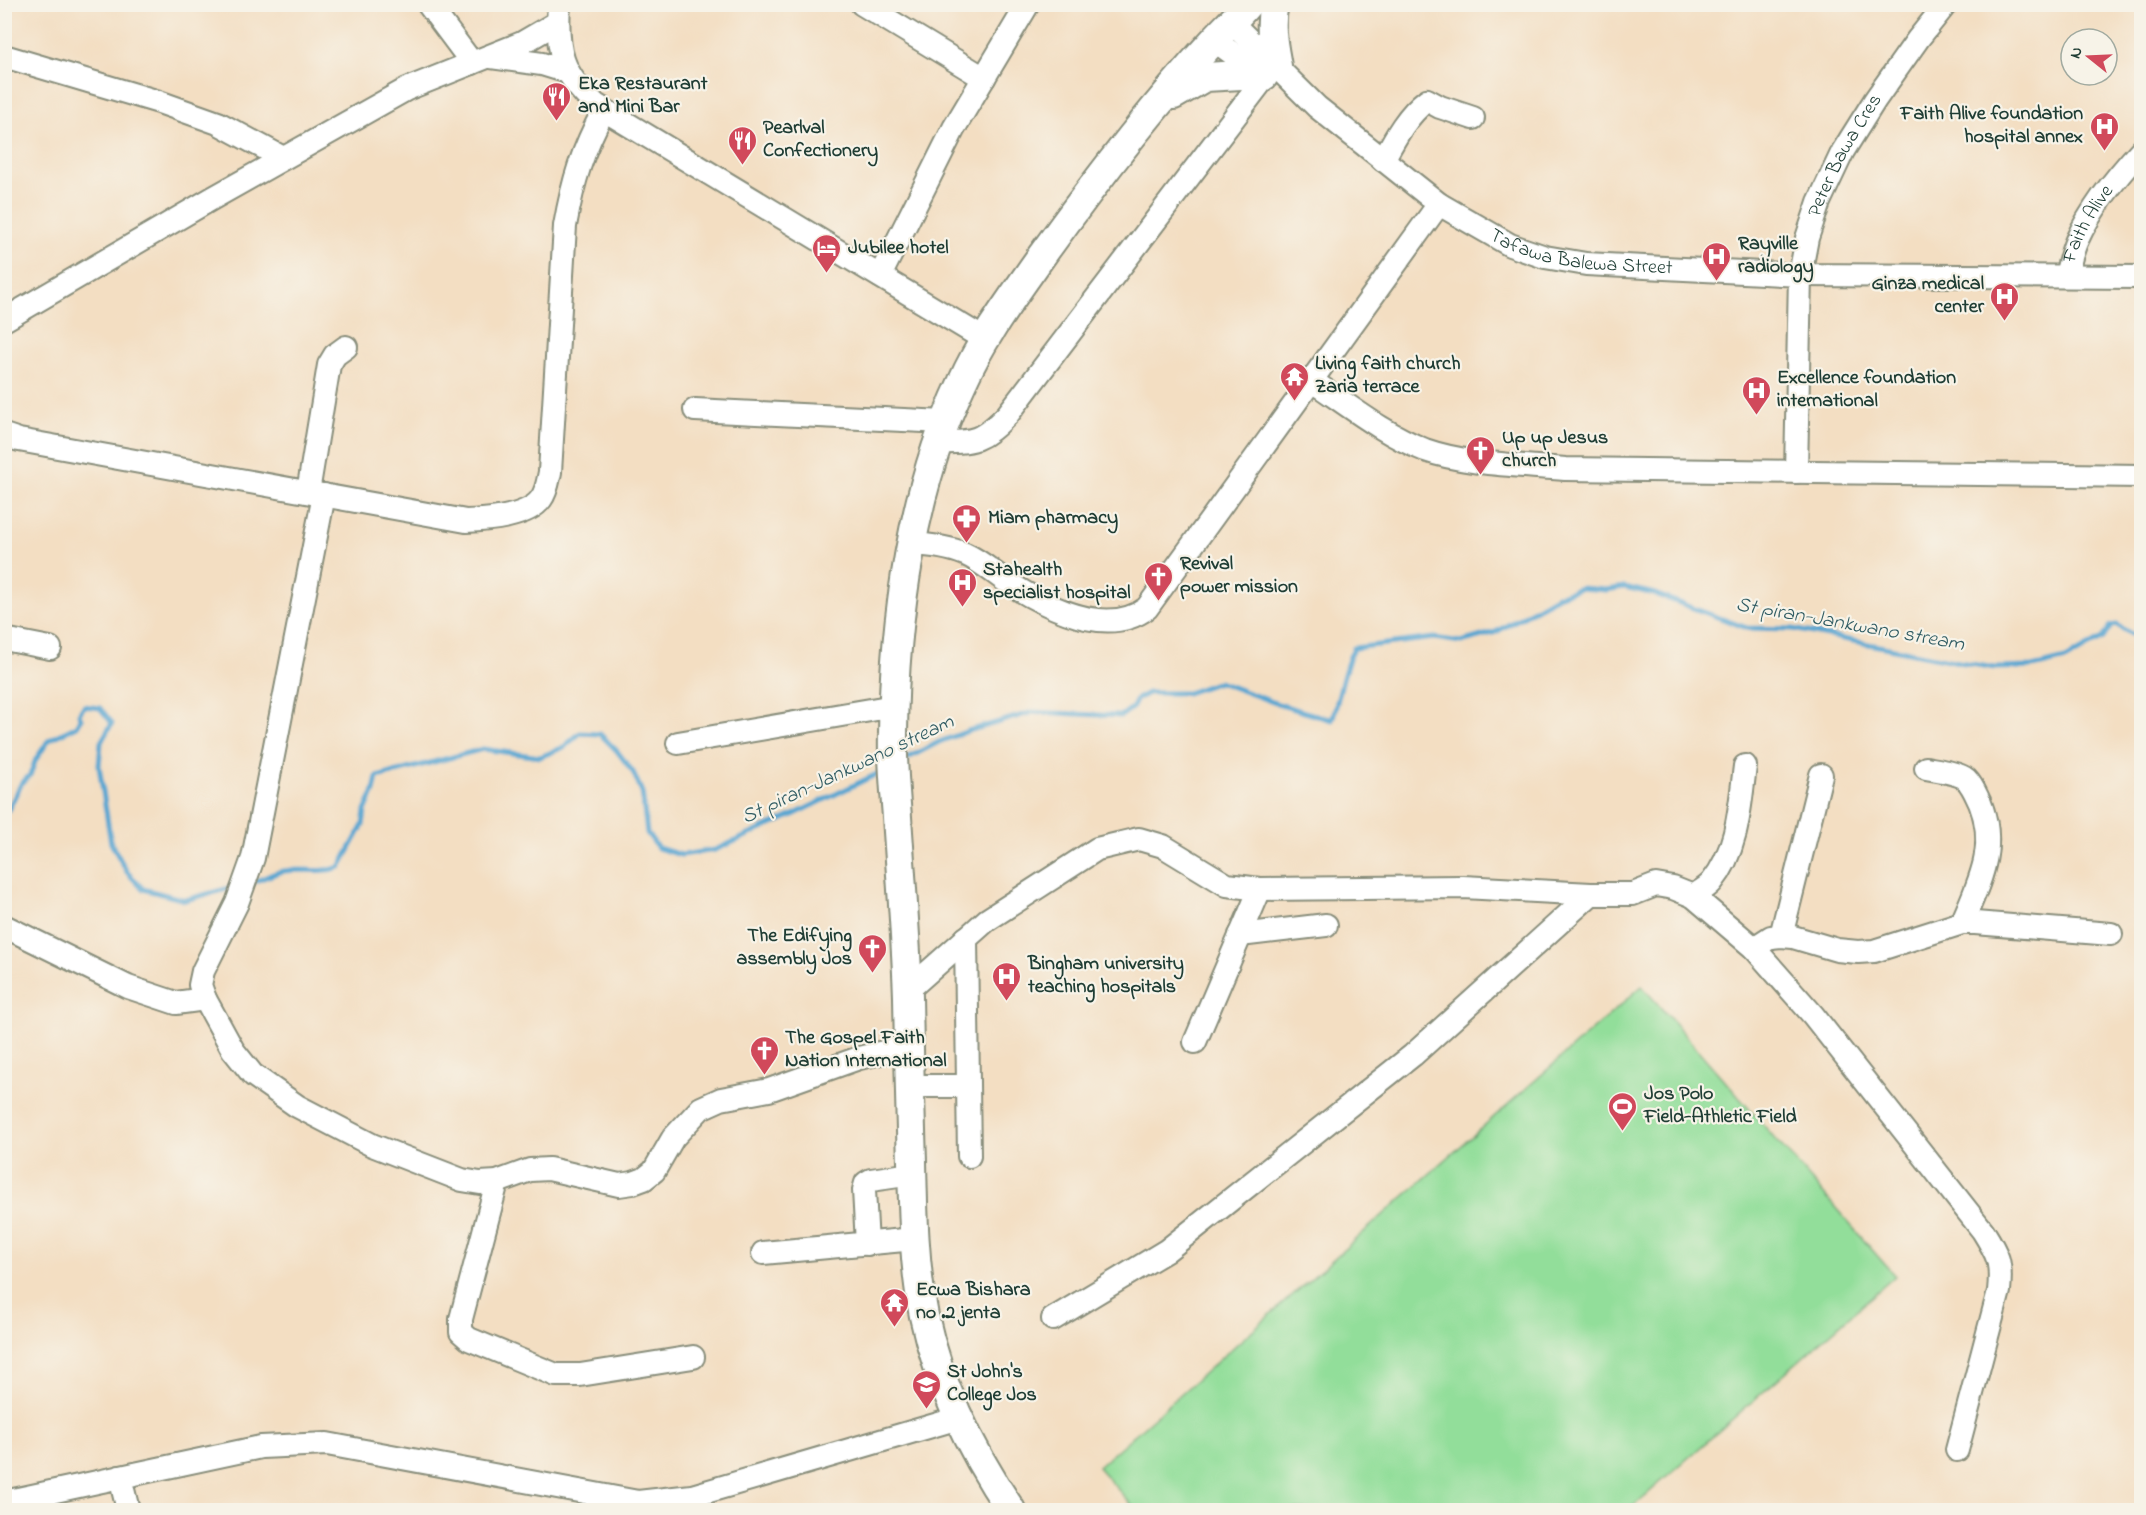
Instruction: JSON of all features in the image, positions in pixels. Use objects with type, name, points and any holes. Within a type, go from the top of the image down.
[{"type":"main road","points":[[1156,108],[1185,87],[1205,77],[1267,72],[1271,37],[1270,21],[1274,4]]},
{"type":"main road","points":[[1011,1510],[959,1418],[936,1361],[924,1316],[915,1239],[908,990],[893,735],[898,640],[907,565],[920,506],[941,432],[962,382],[984,339],[1079,205],[1156,108],[1231,22]]},
{"type":"street","points":[[428,4],[479,60],[542,64],[568,72]]},
{"type":"street","points":[[862,4],[984,78]]},
{"type":"street","points":[[880,276],[954,128],[1028,4]]},
{"type":"street","name":"Peter Bawa Cres","points":[[1796,472],[1800,275],[1810,229],[1819,202],[1843,152],[1875,100],[1946,4]]},
{"type":"street","points":[[4,320],[283,158],[407,89],[522,43],[558,13]]},
{"type":"street","points":[[558,13],[560,55],[568,72],[581,92],[604,110],[984,339]]},
{"type":"street","name":"Tafawa Balewa Street","points":[[1231,22],[1267,72],[1317,107],[1439,204],[1510,244],[1545,257],[1586,264],[1800,275],[2142,277]]},
{"type":"street","points":[[4,56],[159,102],[218,123],[283,158]]},
{"type":"street","points":[[695,410],[941,432],[963,443],[979,439],[1008,414],[1267,72]]},
{"type":"street","points":[[1383,160],[1398,132],[1419,106],[1427,100],[1473,118]]},
{"type":"street","points":[[4,435],[20,440],[466,521],[487,520],[523,512],[533,507],[547,488],[550,472],[567,217],[577,168],[587,142],[604,110]]},
{"type":"street","name":"Faith Alive","points":[[2066,276],[2076,241],[2095,208],[2142,149]]},
{"type":"street","points":[[912,544],[936,546],[967,555],[1031,597],[1054,608],[1084,617],[1106,620],[1124,620],[1138,616],[1147,608],[1439,204]]},
{"type":"street","points":[[346,347],[335,355],[329,365],[316,494],[253,858],[237,903],[203,971],[200,985],[205,999],[233,1050],[253,1075],[297,1106],[372,1145],[462,1180],[480,1183],[496,1182],[530,1170],[549,1169],[619,1185],[644,1179],[654,1171],[673,1138],[701,1108],[721,1099],[769,1090],[860,1058],[909,1046]]},
{"type":"street","points":[[1312,381],[1394,435],[1426,450],[1453,457],[1565,469],[2142,476]]},
{"type":"street","points":[[4,639],[50,648]]},
{"type":"street","points":[[678,743],[894,706]]},
{"type":"street","points":[[1693,896],[1711,883],[1727,858],[1738,820],[1745,766]]},
{"type":"street","points":[[1926,768],[1965,777],[1973,787],[1982,809],[1989,837],[1984,869],[1962,923]]},
{"type":"street","points":[[1781,936],[1821,775]]},
{"type":"street","points":[[908,990],[987,920],[1097,849],[1139,839],[1163,846],[1227,885],[1260,889],[1463,887],[1633,894],[1656,885],[1673,888],[1693,896],[1754,948],[1813,1015],[1983,1231],[1997,1253],[2001,1270],[1999,1291],[1957,1450]]},
{"type":"street","points":[[1195,1042],[1260,889]]},
{"type":"street","points":[[1053,1319],[1166,1251],[1413,1055],[1592,894]]},
{"type":"street","points":[[1754,948],[1771,937],[1781,936],[1793,937],[1837,950],[1874,951],[1962,923],[2110,934]]},
{"type":"street","points":[[1240,935],[1326,925]]},
{"type":"street","points":[[4,926],[128,987],[176,1003],[205,999]]},
{"type":"street","points":[[966,938],[969,1156]]},
{"type":"street","points":[[910,1086],[968,1086]]},
{"type":"street","points":[[867,1244],[864,1190],[866,1183],[871,1180],[912,1174]]},
{"type":"street","points":[[496,1182],[461,1319],[461,1332],[470,1340],[556,1375],[580,1375],[693,1357]]},
{"type":"street","points":[[763,1253],[915,1239]]},
{"type":"street","points":[[4,1502],[261,1447],[327,1444],[638,1502],[692,1496],[959,1418]]},
{"type":"street","points":[[120,1477],[128,1510]]},
{"type":"green space","name":"Jos Polo Field-Athletic Field","points":[[1642,986],[1895,1276],[1629,1510],[1136,1510],[1098,1467]]},
{"type":"waterway","name":"St piran-Jankwano stream","points":[[902,761],[939,742],[968,731],[1033,712],[1121,716],[1133,707],[1137,699],[1148,693],[1187,693],[1219,682],[1281,705],[1332,720],[1354,648],[1434,638],[1461,642],[1496,632],[1558,596],[1580,588],[1606,590],[1624,587],[1655,594],[1747,628],[1793,629],[1995,668],[2033,667],[2066,659],[2103,638],[2111,626],[2117,625],[2142,641]]},
{"type":"waterway","name":"St piran-Jankwano stream","points":[[4,810],[8,810],[21,784],[30,775],[36,759],[49,740],[77,726],[81,719],[79,714],[84,706],[100,708],[112,723],[101,742],[99,766],[111,843],[127,872],[143,889],[185,900],[237,886]]},
{"type":"waterway","name":"St piran-Jankwano stream","points":[[252,882],[284,871],[326,870],[340,867],[363,825],[365,811],[374,791],[377,777],[483,749],[540,757],[564,747],[580,733],[600,734],[633,772],[642,792],[647,833],[658,848],[681,855],[715,850],[885,770]]},
{"type":"place","name":"Eka Restaurant and Mini Bar","points":[[557,122]]},
{"type":"place","name":"Faith Alive foundation hospital annex","points":[[2104,152]]},
{"type":"place","name":"Pearlval Confectionery","points":[[742,166]]},
{"type":"place","name":"Jubilee hotel","points":[[827,274]]},
{"type":"place","name":"Rayville radiology","points":[[1717,282]]},
{"type":"place","name":"Ginza medical center","points":[[2005,322]]},
{"type":"place","name":"Living faith church Zaria terrace","points":[[1294,402]]},
{"type":"place","name":"Excellence foundation international","points":[[1756,416]]},
{"type":"place","name":"Up up Jesus church","points":[[1481,476]]},
{"type":"place","name":"Miam pharmacy","points":[[967,544]]},
{"type":"place","name":"Revival power mission","points":[[1159,602]]},
{"type":"place","name":"Stahealth specialist hospital","points":[[962,608]]},
{"type":"place","name":"The Edifying assembly Jos","points":[[873,974]]},
{"type":"place","name":"Bingham university teaching hospitals","points":[[1007,1002]]},
{"type":"place","name":"The Gospel Faith Nation International","points":[[764,1076]]},
{"type":"place","name":"Jos Polo Field-Athletic Field","points":[[1623,1132]]},
{"type":"place","name":"Ecwa Bishara no .2 jenta","points":[[895,1328]]},
{"type":"place","name":"St John's College Jos","points":[[926,1410]]}]
